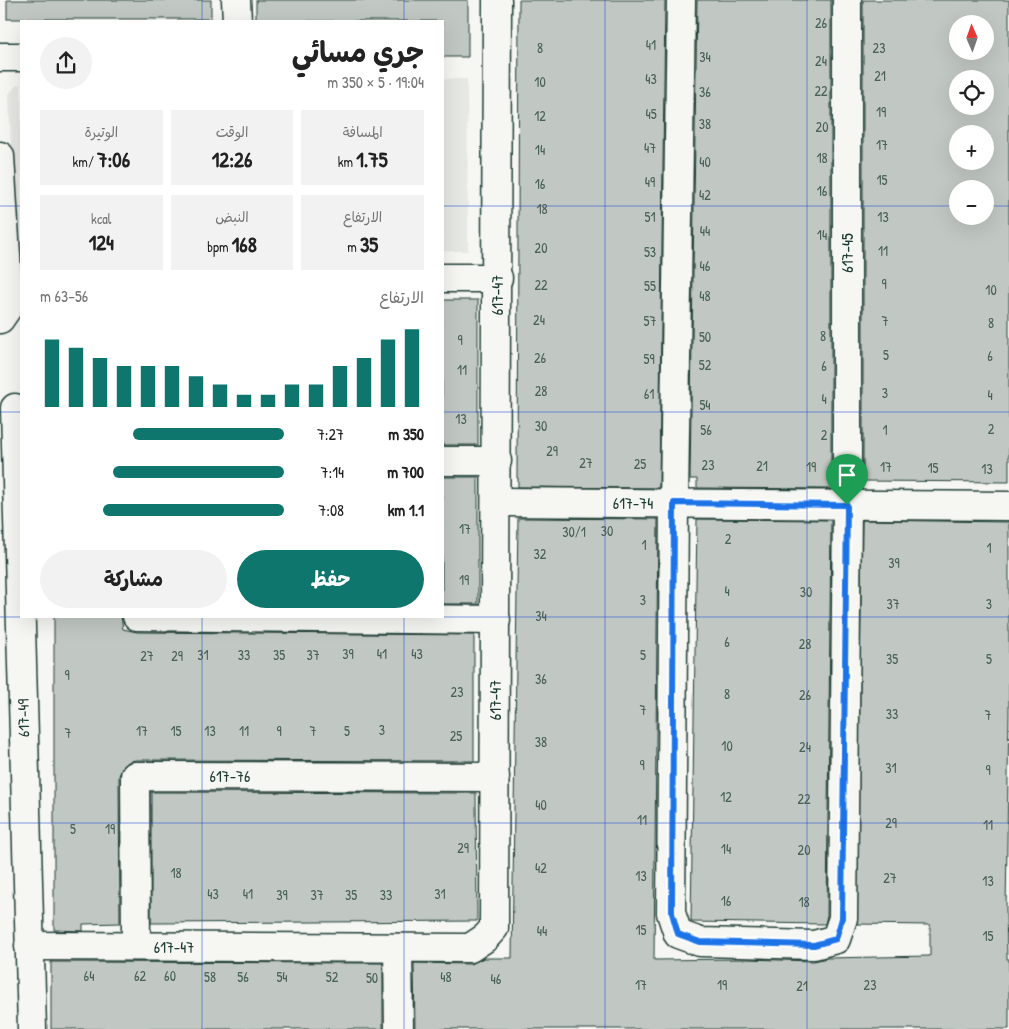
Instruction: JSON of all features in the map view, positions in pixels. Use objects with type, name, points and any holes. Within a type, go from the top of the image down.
[{"type":"street","points":[[236,0],[237,20]]},
{"type":"street","name":"617-47","points":[[29,946],[470,948],[485,938],[494,928],[498,278],[497,0]]},
{"type":"street","points":[[674,503],[681,0]]},
{"type":"street","name":"617-45","points":[[674,503],[672,913],[678,934],[700,942],[814,945],[836,939],[842,918],[847,505],[847,0]]},
{"type":"street","points":[[0,57],[20,57]]},
{"type":"street","points":[[0,156],[14,277],[4,312]]},
{"type":"street","points":[[444,278],[498,278]]},
{"type":"street","name":"617-49","points":[[15,408],[20,600]]},
{"type":"street","points":[[444,461],[497,461]]},
{"type":"street","name":"617-74","points":[[496,502],[1009,506]]},
{"type":"street","name":"617-49","points":[[20,618],[32,1029]]},
{"type":"street","points":[[316,618],[496,620]]},
{"type":"street","name":"617-76","points":[[136,946],[135,776],[495,777]]},
{"type":"street","points":[[398,948],[399,1029]]},
{"type":"shaded area","points":[[444,79],[467,79],[468,251],[444,251]]},
{"type":"shaded area","points":[[17,85],[20,85],[20,249],[15,246],[9,94]]},
{"type":"building","points":[[7,0],[211,0],[211,19],[7,19]]},
{"type":"building","points":[[256,0],[468,0],[468,57],[444,57],[444,20],[256,20]]},
{"type":"building","points":[[519,0],[665,0],[659,488],[518,487]]},
{"type":"building","points":[[697,0],[831,0],[831,489],[697,488],[697,479],[690,479]]},
{"type":"building","points":[[863,0],[1009,0],[1009,482],[863,481]]},
{"type":"building","points":[[444,300],[478,300],[478,445],[444,445]]},
{"type":"building","points":[[444,477],[478,477],[478,604],[444,604]]},
{"type":"building","points":[[518,518],[658,519],[654,960],[745,959],[814,961],[827,958],[930,956],[930,925],[857,924],[862,520],[1009,522],[1006,909],[1007,959],[1009,959],[1009,1029],[415,1029],[414,963],[470,964],[484,958],[512,958]]},
{"type":"building","points":[[697,519],[831,520],[827,915],[825,924],[691,922]]},
{"type":"building","points":[[54,618],[121,618],[123,629],[137,632],[474,635],[474,761],[135,760],[128,762],[122,768],[119,776],[120,923],[83,924],[83,931],[54,930]]},
{"type":"building","points":[[151,792],[476,793],[477,921],[151,923]]},
{"type":"building","points":[[51,962],[383,963],[383,1029],[51,1029]]},
{"type":"route","points":[[674,503],[847,505],[842,918],[836,939],[814,945],[700,942],[678,934],[672,913],[674,503]]}]
